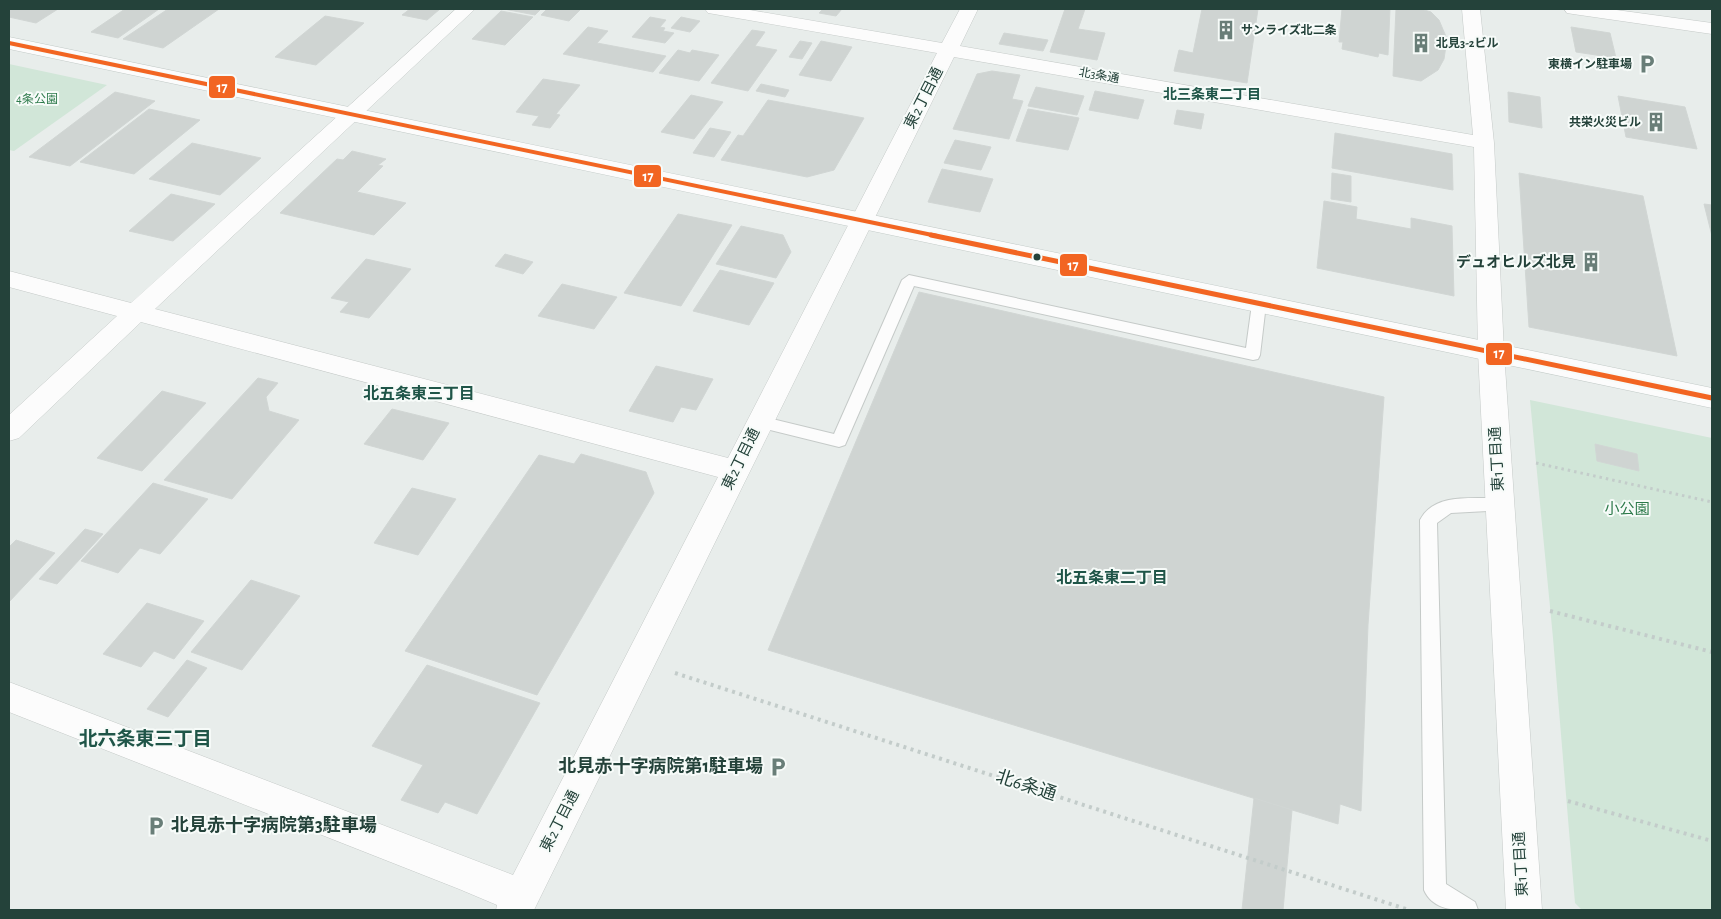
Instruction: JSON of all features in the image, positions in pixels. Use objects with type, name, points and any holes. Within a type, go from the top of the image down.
[{"type":"street","points":[[9,431],[138,313],[350,113],[466,9]]},
{"type":"street","name":"北3条通","points":[[714,9],[948,48],[1484,143]]},
{"type":"street","name":"東2丁目通","points":[[518,904],[969,9]]},
{"type":"street","name":"東1丁目通","points":[[1471,9],[1484,143],[1490,352],[1524,910]]},
{"type":"street","points":[[1573,9],[1712,29]]},
{"type":"street","points":[[9,43],[1712,398]]},
{"type":"street","points":[[9,280],[735,471]]},
{"type":"street","points":[[9,697],[465,873],[518,904]]},
{"type":"lane","points":[[760,422],[838,441],[909,280],[1253,355],[1259,304]]},
{"type":"lane","points":[[1467,910],[1435,890],[1428,520],[1448,506],[1500,505]]},
{"type":"path","points":[[1536,463],[1712,502]]},
{"type":"path","points":[[1550,611],[1712,652]]},
{"type":"path","name":"北6条通","points":[[641,662],[1410,910]]},
{"type":"path","points":[[1568,801],[1712,841]]},
{"type":"green space","name":"4条公園","points":[[9,64],[107,85],[14,151],[9,150]]},
{"type":"green space","name":"小公園","points":[[1530,400],[1712,438],[1712,910],[1582,910],[1575,903],[1553,638]]},
{"type":"building","points":[[9,9],[58,9],[36,23],[9,17]]},
{"type":"building","points":[[125,9],[159,9],[118,38],[91,32]]},
{"type":"building","points":[[168,9],[219,9],[163,48],[123,39]]},
{"type":"building","points":[[410,9],[440,9],[427,20],[402,15]]},
{"type":"building","points":[[504,9],[541,9],[535,15]]},
{"type":"building","points":[[547,9],[581,9],[569,21],[541,15]]},
{"type":"building","points":[[823,9],[842,9],[836,16],[819,13]]},
{"type":"building","points":[[1065,9],[1085,9],[1078,29],[1105,33],[1097,60],[1050,52]]},
{"type":"building","name":"サンライズ北二条","points":[[1202,9],[1258,9],[1247,83],[1174,71],[1179,50],[1193,53]]},
{"type":"building","points":[[1342,9],[1390,9],[1388,55],[1379,53],[1378,57],[1342,49],[1343,42],[1339,42]]},
{"type":"building","name":"北見3-2ビル","points":[[1396,9],[1421,9],[1431,12],[1439,20],[1447,39],[1444,59],[1438,70],[1421,81],[1393,76]]},
{"type":"building","points":[[501,11],[533,17],[505,45],[472,39]]},
{"type":"building","points":[[325,16],[364,23],[316,65],[275,57]]},
{"type":"building","points":[[650,17],[666,20],[660,27],[665,28],[663,31],[674,33],[665,43],[632,37]]},
{"type":"building","points":[[681,17],[700,21],[690,32],[671,28]]},
{"type":"building","points":[[588,27],[608,31],[597,43],[666,56],[653,72],[563,54]]},
{"type":"building","points":[[1571,27],[1610,33],[1616,58],[1576,52]]},
{"type":"building","points":[[752,30],[765,32],[755,46],[777,50],[748,91],[711,83]]},
{"type":"building","points":[[1004,33],[1048,40],[1043,51],[999,44]]},
{"type":"building","points":[[800,41],[812,43],[802,59],[789,57]]},
{"type":"building","points":[[821,41],[852,47],[831,81],[799,75]]},
{"type":"building","points":[[678,50],[690,53],[692,50],[719,55],[699,81],[659,73]]},
{"type":"building","points":[[992,71],[1020,75],[1012,99],[1023,101],[1009,139],[953,129],[977,74]]},
{"type":"building","points":[[543,79],[580,85],[556,114],[560,115],[550,128],[532,125],[539,116],[516,112]]},
{"type":"building","points":[[761,84],[789,90],[785,97],[756,91]]},
{"type":"building","points":[[1036,87],[1084,96],[1077,115],[1028,106]]},
{"type":"building","points":[[1095,91],[1144,100],[1138,119],[1089,110]]},
{"type":"building","points":[[115,92],[155,101],[70,166],[29,157]]},
{"type":"building","points":[[1508,92],[1540,97],[1542,128],[1509,122]]},
{"type":"building","points":[[691,95],[723,102],[694,139],[661,132]]},
{"type":"building","name":"共栄火災ビル","points":[[1618,96],[1685,107],[1697,149],[1626,137]]},
{"type":"building","points":[[768,100],[864,118],[834,170],[807,177],[721,160],[738,135],[743,136]]},
{"type":"building","points":[[149,109],[200,120],[134,174],[80,162]]},
{"type":"building","points":[[1028,109],[1079,118],[1068,150],[1016,141]]},
{"type":"building","points":[[1177,110],[1204,114],[1201,129],[1174,124]]},
{"type":"building","points":[[710,128],[731,132],[714,157],[693,153]]},
{"type":"building","points":[[1335,133],[1452,154],[1453,190],[1332,168]]},
{"type":"building","points":[[955,140],[991,147],[981,170],[944,163]]},
{"type":"building","points":[[192,143],[261,158],[220,195],[149,179]]},
{"type":"building","points":[[352,151],[386,159],[378,165],[383,166],[357,192],[406,203],[374,235],[280,213],[337,159],[343,160]]},
{"type":"building","points":[[942,169],[993,179],[980,212],[928,202]]},
{"type":"building","points":[[1332,173],[1351,176],[1351,202],[1331,199]]},
{"type":"building","name":"デュオヒルズ北見","points":[[1519,173],[1643,196],[1677,356],[1529,327]]},
{"type":"building","points":[[171,194],[215,204],[173,241],[129,231]]},
{"type":"building","points":[[1324,201],[1357,207],[1356,219],[1411,229],[1411,218],[1452,226],[1454,296],[1317,268]]},
{"type":"building","points":[[1704,204],[1712,205],[1712,236]]},
{"type":"building","points":[[678,214],[732,225],[681,306],[624,293]]},
{"type":"building","points":[[741,226],[783,235],[791,252],[776,278],[716,264]]},
{"type":"building","points":[[505,254],[533,262],[523,274],[495,266]]},
{"type":"building","points":[[366,259],[411,269],[369,318],[340,312],[349,302],[331,298]]},
{"type":"building","points":[[720,270],[774,283],[749,325],[693,311]]},
{"type":"building","points":[[562,284],[617,297],[594,329],[538,316]]},
{"type":"building","points":[[919,292],[1384,397],[1368,625],[1361,811],[1340,804],[1338,824],[768,650]]},
{"type":"building","points":[[656,366],[713,379],[696,410],[681,407],[673,422],[629,411]]},
{"type":"building","points":[[258,378],[278,383],[266,397],[269,411],[299,420],[232,499],[164,480]]},
{"type":"building","points":[[162,391],[206,403],[142,471],[97,458]]},
{"type":"building","points":[[392,409],[449,423],[423,460],[364,444]]},
{"type":"building","points":[[1595,444],[1637,454],[1639,471],[1597,461]]},
{"type":"building","points":[[581,454],[646,472],[654,493],[537,695],[405,651],[539,455],[574,464]]},
{"type":"building","points":[[153,483],[208,499],[160,554],[140,548],[118,573],[81,561]]},
{"type":"building","points":[[412,488],[456,499],[418,555],[374,543]]},
{"type":"building","points":[[85,529],[103,534],[57,584],[39,579]]},
{"type":"building","points":[[16,540],[55,553],[9,602],[9,547]]},
{"type":"building","points":[[251,580],[300,596],[242,670],[191,652]]},
{"type":"building","points":[[147,603],[204,621],[174,659],[154,651],[141,667],[103,654]]},
{"type":"building","points":[[187,660],[207,668],[168,717],[147,709]]},
{"type":"building","points":[[427,665],[540,703],[477,814],[445,802],[438,813],[401,800],[423,765],[372,746]]},
{"type":"building","points":[[1254,798],[1292,810],[1283,910],[1242,910]]},
{"type":"transit line","name":"17","points":[[9,43],[1712,398]]},
{"type":"place","name":"サンライズ北二条","points":[[1226,30]]},
{"type":"place","name":"北見3-2ビル","points":[[1421,43]]},
{"type":"place","name":"東横イン駐車場","points":[[1647,64]]},
{"type":"place","name":"共栄火災ビル","points":[[1656,122]]},
{"type":"place","name":"デュオヒルズ北見","points":[[1591,262]]},
{"type":"place","name":"北見赤十字病院第1駐車場","points":[[778,767]]},
{"type":"place","name":"北見赤十字病院第3駐車場","points":[[156,826]]},
{"type":"district","name":"北三条東二丁目","points":[[1212,95]]},
{"type":"district","name":"北五条東三丁目","points":[[419,394]]},
{"type":"district","name":"北五条東二丁目","points":[[1112,578]]},
{"type":"district","name":"北六条東三丁目","points":[[145,739]]}]
